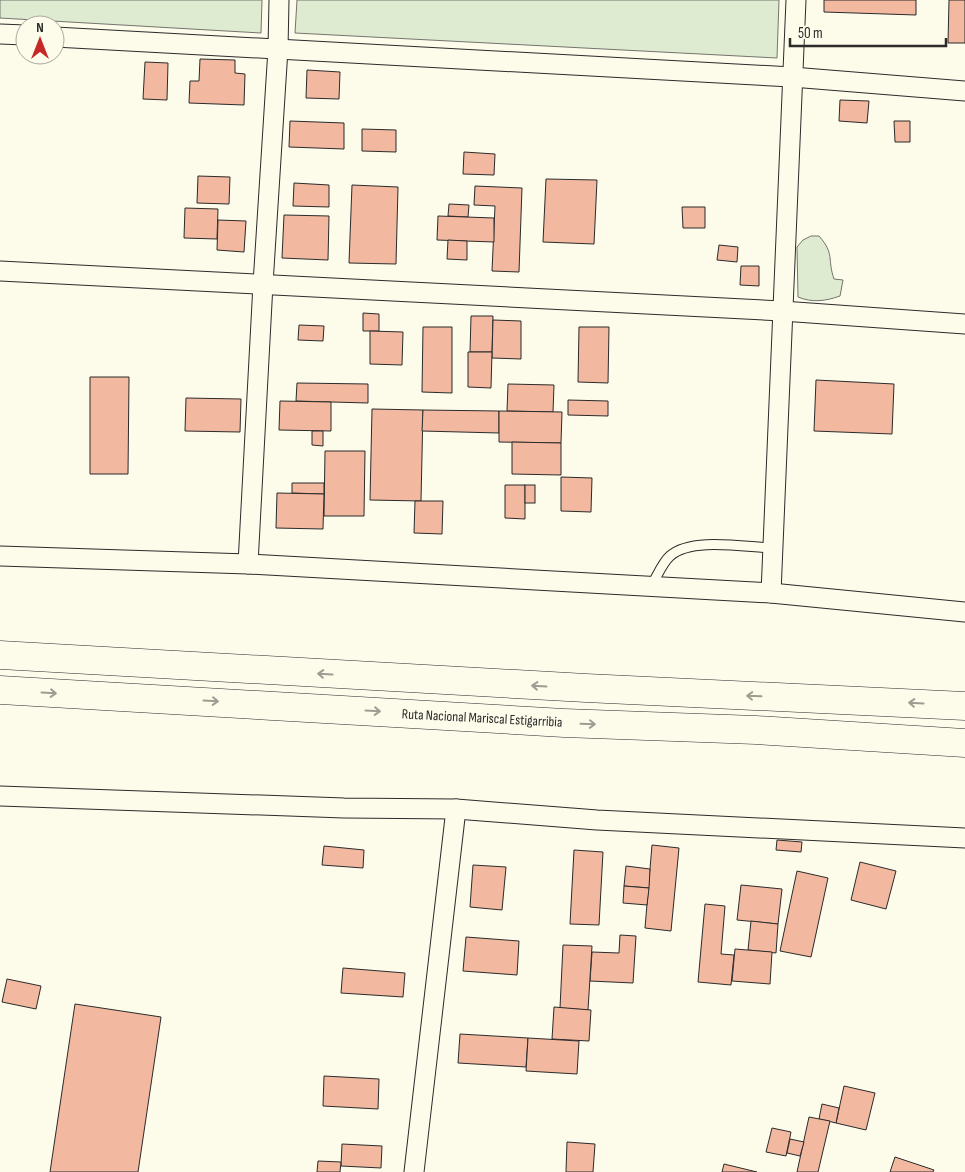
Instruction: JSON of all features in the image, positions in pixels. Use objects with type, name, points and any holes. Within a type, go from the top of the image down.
[{"type":"highway","points":[[0,655],[586,688],[965,706]]},
{"type":"highway","name":"Ruta Nacional Mariscal Estigarribia","points":[[0,690],[564,723],[756,730],[965,743]]},
{"type":"street","points":[[248,564],[278,49],[279,0]]},
{"type":"street","points":[[771,593],[796,0]]},
{"type":"street","points":[[0,34],[15,35]]},
{"type":"street","points":[[65,38],[792,77],[965,91]]},
{"type":"street","points":[[0,271],[782,311],[965,324]]},
{"type":"street","points":[[0,556],[248,564],[771,593],[965,612]]},
{"type":"street","points":[[0,796],[334,808],[456,809],[597,820],[965,838]]},
{"type":"street","points":[[414,1172],[456,809]]},
{"type":"lane","points":[[651,587],[668,557],[681,548],[705,545],[772,548]]},
{"type":"green space","points":[[0,0],[262,0],[261,33],[65,22],[65,15],[15,15],[15,19],[0,18]]},
{"type":"green space","points":[[297,0],[779,0],[777,58],[295,33]]},
{"type":"green space","points":[[811,236],[819,236],[824,242],[829,252],[834,279],[843,280],[840,296],[819,301],[798,297],[797,247],[803,240]]},
{"type":"building","points":[[824,0],[916,0],[916,15],[824,12]]},
{"type":"building","points":[[949,0],[965,0],[965,43],[948,43]]},
{"type":"building","points":[[200,59],[235,60],[235,73],[245,74],[244,105],[189,103],[190,81],[199,81]]},
{"type":"building","points":[[145,62],[168,63],[167,100],[143,99]]},
{"type":"building","points":[[307,70],[340,72],[339,99],[306,98]]},
{"type":"building","points":[[840,100],[869,101],[867,123],[839,121]]},
{"type":"building","points":[[290,121],[344,123],[344,149],[289,147]]},
{"type":"building","points":[[894,121],[910,121],[910,142],[895,142]]},
{"type":"building","points":[[362,129],[396,130],[396,152],[362,151]]},
{"type":"building","points":[[464,152],[495,154],[494,175],[463,174]]},
{"type":"building","points":[[198,176],[230,177],[229,204],[197,203]]},
{"type":"building","points":[[546,179],[597,180],[594,244],[543,242]]},
{"type":"building","points":[[294,183],[329,185],[329,207],[293,206]]},
{"type":"building","points":[[352,185],[398,187],[396,264],[349,263]]},
{"type":"building","points":[[475,186],[522,188],[519,272],[492,271],[495,206],[474,205]]},
{"type":"building","points":[[449,204],[469,205],[468,217],[448,216]]},
{"type":"building","points":[[682,207],[705,207],[705,228],[683,228]]},
{"type":"building","points":[[185,208],[218,209],[217,239],[184,238]]},
{"type":"building","points":[[284,215],[329,216],[328,260],[282,258]]},
{"type":"building","points":[[438,216],[494,218],[494,242],[437,240]]},
{"type":"building","points":[[218,220],[246,221],[244,252],[217,250]]},
{"type":"building","points":[[448,240],[467,241],[467,260],[447,259]]},
{"type":"building","points":[[719,245],[738,247],[737,262],[717,260]]},
{"type":"building","points":[[741,266],[759,266],[759,286],[740,285]]},
{"type":"building","points":[[363,313],[379,314],[379,331],[363,331]]},
{"type":"building","points":[[471,316],[493,316],[492,352],[470,352]]},
{"type":"building","points":[[493,320],[521,321],[521,359],[492,358]]},
{"type":"building","points":[[299,325],[324,326],[323,341],[298,340]]},
{"type":"building","points":[[423,327],[452,327],[452,393],[422,392]]},
{"type":"building","points":[[579,327],[609,327],[608,383],[578,382]]},
{"type":"building","points":[[370,331],[403,332],[402,365],[370,364]]},
{"type":"building","points":[[468,352],[492,352],[491,388],[468,387]]},
{"type":"building","points":[[90,377],[129,377],[128,474],[90,474]]},
{"type":"building","points":[[816,380],[894,384],[892,434],[814,431]]},
{"type":"building","points":[[297,383],[368,384],[368,403],[296,401]]},
{"type":"building","points":[[508,384],[554,385],[553,412],[507,411]]},
{"type":"building","points":[[186,398],[241,399],[240,432],[185,431]]},
{"type":"building","points":[[568,400],[608,401],[608,416],[568,415]]},
{"type":"building","points":[[280,401],[331,402],[331,431],[279,430]]},
{"type":"building","points":[[372,409],[423,410],[421,501],[370,500]]},
{"type":"building","points":[[423,410],[499,411],[499,433],[422,431]]},
{"type":"building","points":[[499,411],[562,412],[561,443],[499,442]]},
{"type":"building","points":[[312,431],[323,431],[323,446],[312,445]]},
{"type":"building","points":[[512,442],[561,443],[561,475],[512,474]]},
{"type":"building","points":[[325,451],[365,451],[364,516],[324,516]]},
{"type":"building","points":[[561,477],[592,478],[591,512],[561,511]]},
{"type":"building","points":[[292,483],[324,483],[324,494],[292,493]]},
{"type":"building","points":[[505,485],[525,485],[525,519],[505,518]]},
{"type":"building","points":[[525,485],[535,485],[535,503],[525,503]]},
{"type":"building","points":[[277,493],[324,494],[323,529],[276,528]]},
{"type":"building","points":[[415,501],[443,501],[442,534],[414,533]]},
{"type":"building","points":[[777,840],[802,842],[801,852],[776,850]]},
{"type":"building","points":[[652,845],[679,848],[671,931],[645,928]]},
{"type":"building","points":[[324,846],[364,850],[363,868],[322,865]]},
{"type":"building","points":[[574,850],[603,852],[599,925],[570,924]]},
{"type":"building","points":[[860,862],[896,871],[886,909],[851,900]]},
{"type":"building","points":[[473,865],[506,867],[502,910],[470,907]]},
{"type":"building","points":[[626,866],[650,869],[649,888],[624,886]]},
{"type":"building","points":[[797,871],[828,878],[811,957],[780,951]]},
{"type":"building","points":[[741,885],[782,889],[778,924],[737,920]]},
{"type":"building","points":[[624,886],[649,888],[647,905],[623,903]]},
{"type":"building","points":[[705,904],[725,906],[721,954],[734,955],[731,985],[698,982]]},
{"type":"building","points":[[751,921],[778,924],[776,953],[748,950]]},
{"type":"building","points":[[620,935],[636,936],[633,983],[590,981],[592,952],[619,953]]},
{"type":"building","points":[[466,937],[519,941],[517,975],[463,971]]},
{"type":"building","points":[[563,945],[592,946],[588,1010],[560,1008]]},
{"type":"building","points":[[735,949],[772,952],[770,984],[732,981]]},
{"type":"building","points":[[343,968],[405,973],[403,997],[341,993]]},
{"type":"building","points":[[7,979],[41,986],[36,1009],[2,1002]]},
{"type":"building","points":[[75,1004],[161,1017],[138,1172],[50,1172]]},
{"type":"building","points":[[554,1007],[591,1010],[589,1041],[552,1039]]},
{"type":"building","points":[[460,1034],[528,1038],[526,1067],[458,1063]]},
{"type":"building","points":[[528,1038],[579,1041],[577,1074],[526,1071]]},
{"type":"building","points":[[324,1076],[379,1079],[378,1109],[323,1106]]},
{"type":"building","points":[[844,1086],[875,1093],[866,1130],[836,1123]]},
{"type":"building","points":[[822,1104],[839,1108],[836,1123],[819,1119]]},
{"type":"building","points":[[809,1117],[830,1121],[818,1172],[797,1172]]},
{"type":"building","points":[[772,1128],[791,1132],[786,1156],[766,1152]]},
{"type":"building","points":[[790,1139],[804,1142],[800,1156],[787,1153]]},
{"type":"building","points":[[567,1142],[595,1144],[593,1172],[566,1172]]},
{"type":"building","points":[[342,1144],[382,1146],[381,1168],[341,1166]]},
{"type":"building","points":[[895,1157],[934,1170],[933,1172],[890,1172]]},
{"type":"building","points":[[318,1161],[341,1162],[340,1172],[317,1172]]},
{"type":"building","points":[[724,1164],[757,1172],[722,1172]]}]
